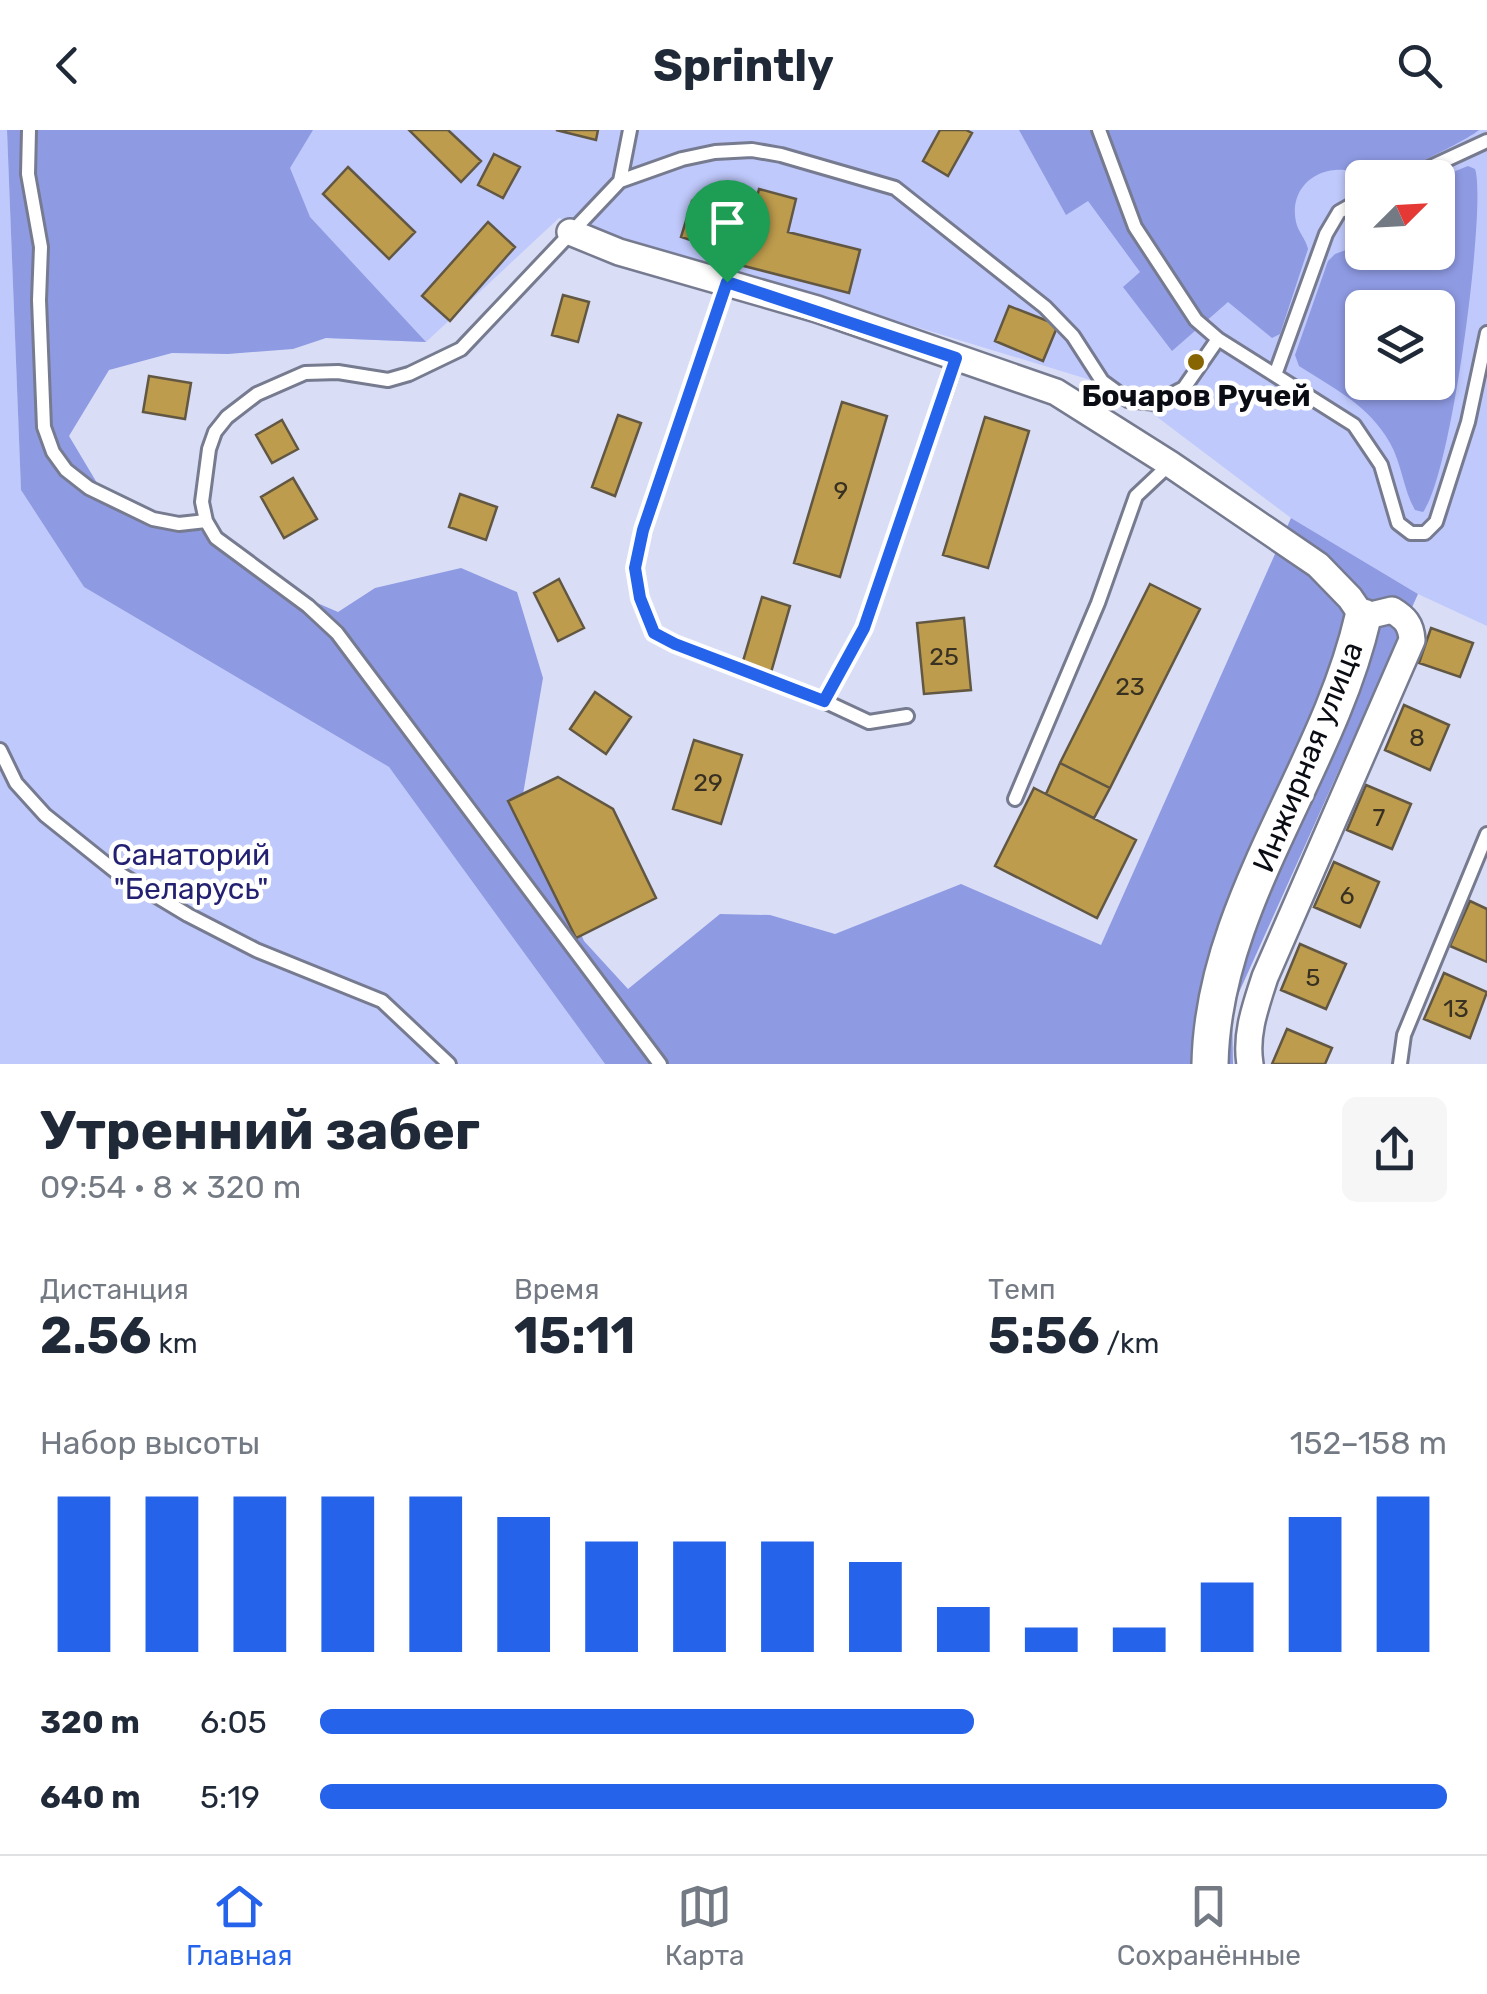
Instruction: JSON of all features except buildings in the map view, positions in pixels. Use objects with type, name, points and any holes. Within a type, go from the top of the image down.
[{"type":"street","name":"Инжирная улица","points":[[570,232],[619,252],[727,282],[1056,392],[1318,565],[1350,598],[1363,618],[1354,657],[1264,864],[1220,978],[1211,1029],[1210,1064]]},
{"type":"street","points":[[1250,1064],[1247,1051],[1252,1016],[1264,977],[1412,640],[1411,627],[1392,610],[1363,618]]},
{"type":"lane","points":[[29,130],[28,174],[41,247],[44,427],[53,452],[66,470],[89,488],[153,519],[179,524],[206,521]]},
{"type":"lane","points":[[620,180],[630,130]]},
{"type":"lane","points":[[1099,130],[1136,228],[1196,320],[1218,339],[1354,425],[1381,465],[1398,523],[1412,533],[1425,532],[1436,522],[1468,422],[1487,332]]},
{"type":"lane","points":[[1445,160],[1487,140]]},
{"type":"lane","points":[[660,1064],[336,633],[308,606],[216,538],[206,521],[202,502],[210,449],[227,417],[257,394],[304,373],[338,372],[388,380],[438,362],[462,348],[620,180],[682,158],[715,152],[752,150],[781,154],[895,188],[1045,307],[1073,336],[1102,381],[1128,400],[1155,403],[1184,388],[1218,339]]},
{"type":"lane","points":[[1275,376],[1326,234],[1345,209]]},
{"type":"lane","points":[[727,282],[643,530],[635,568],[640,598],[654,633],[869,722],[907,716]]},
{"type":"lane","points":[[824,701],[864,628],[956,358]]},
{"type":"lane","points":[[1015,799],[1098,603],[1136,496],[1170,464]]},
{"type":"lane","points":[[0,750],[16,783],[45,815],[116,871],[256,950],[382,1001],[449,1064]]},
{"type":"lane","points":[[1400,1064],[1404,1035],[1487,834]]},
{"type":"green space","name":"Санаторий \"Беларусь\"","points":[[0,130],[7,130],[21,490],[84,587],[389,767],[605,1064],[0,1064]]},
{"type":"green space","name":"Бочаров Ручей","points":[[172,130],[1487,130],[1487,626],[1418,594],[1291,518],[1120,389],[559,218],[426,342],[326,338]]},
{"type":"shaded area","points":[[7,130],[313,130],[290,168],[310,217],[426,342],[326,338],[293,349],[172,353],[109,370],[69,436],[103,493],[222,539],[278,586],[338,612],[375,588],[461,568],[517,592],[543,678],[522,800],[584,941],[628,989],[720,914],[770,915],[835,934],[961,884],[1101,945],[1291,518],[1418,594],[1232,1008],[1233,1064],[605,1064],[389,767],[84,587],[21,490]]},
{"type":"shaded area","points":[[1019,130],[1479,130],[1423,160],[1345,160],[1345,170],[1323,172],[1306,183],[1295,210],[1308,249],[1280,334],[1272,338],[1228,302],[1172,351],[1123,287],[1140,272],[1088,201],[1066,215]]},
{"type":"shaded area","points":[[1468,166],[1475,169],[1476,232],[1455,396],[1455,290],[1345,290],[1345,395],[1299,366],[1295,355],[1328,261],[1345,250],[1345,270],[1455,270],[1455,171]]},
{"type":"shaded area","points":[[1351,400],[1454,400],[1434,488],[1423,512],[1415,510],[1394,451],[1372,418]]},
{"type":"place","name":"Бочаров Ручей","points":[[1196,362]]},
{"type":"route","points":[[727,282],[956,358],[864,628],[824,701],[654,633],[640,598],[635,568],[643,530],[727,282]]}]
